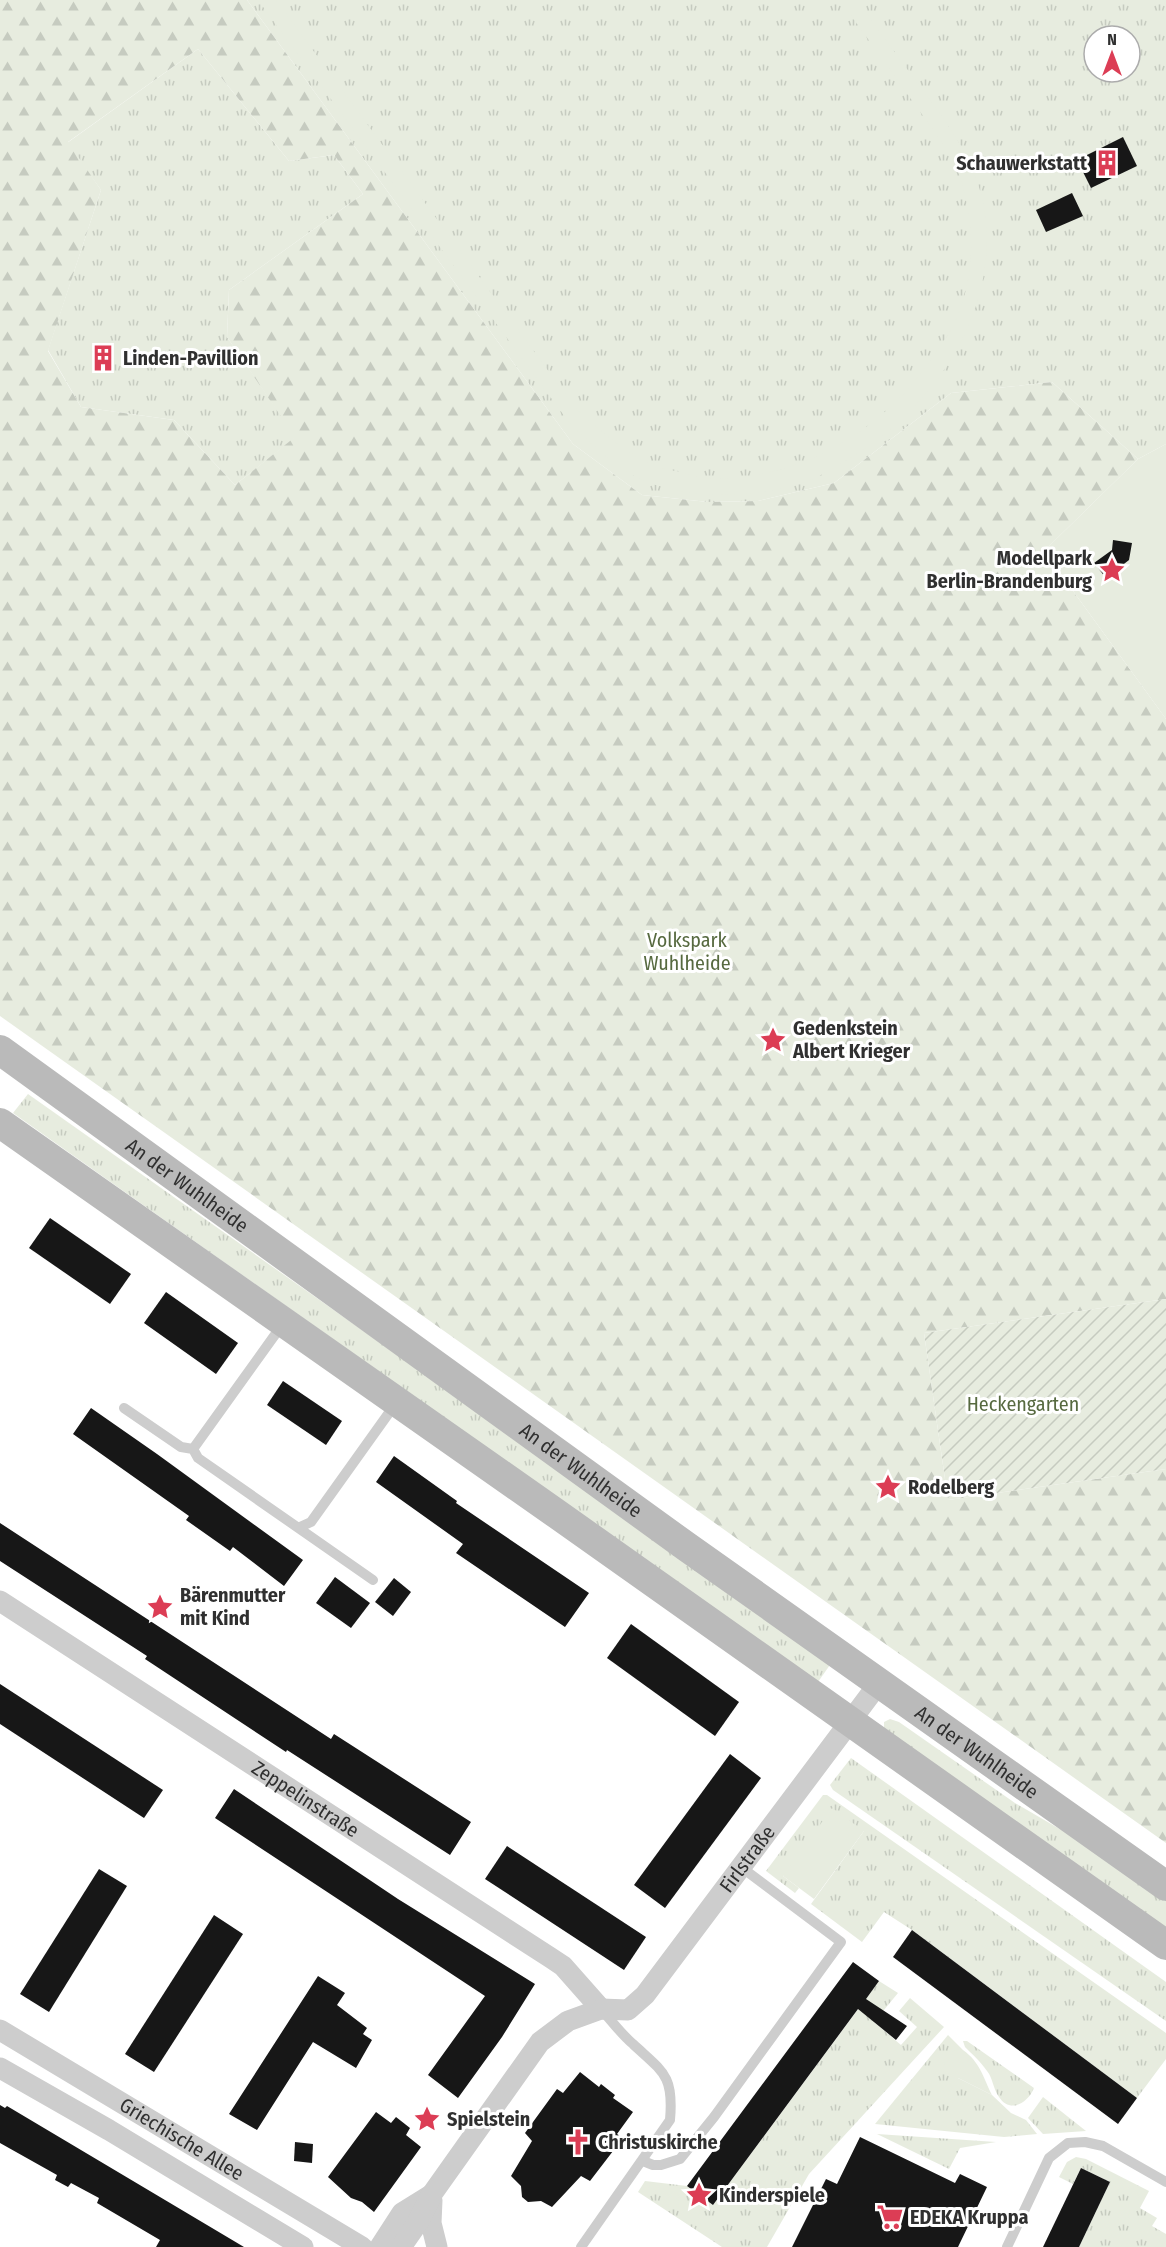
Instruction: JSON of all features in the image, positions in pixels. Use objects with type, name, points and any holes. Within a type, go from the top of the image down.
[{"type":"main road","name":"An der Wuhlheide","points":[[1,1053],[1166,1886]]},
{"type":"main road","points":[[0,1123],[851,1720],[1166,1945]]},
{"type":"street","name":"Zeppelinstraße","points":[[0,1601],[563,1966],[602,2009]]},
{"type":"street","name":"Firlstraße","points":[[401,2247],[417,2224],[432,2194],[540,2042],[568,2021],[602,2009],[628,2010],[645,1995],[879,1683]]},
{"type":"street","name":"Griechische Allee","points":[[0,2030],[362,2247]]},
{"type":"street","name":"Griechische Allee","points":[[0,2068],[109,2130],[303,2247]]},
{"type":"street","name":"Firlstraße","points":[[380,2247],[402,2213],[432,2194]]},
{"type":"street","points":[[432,2194],[431,2223],[437,2247]]},
{"type":"lane","points":[[193,1449],[283,1323]]},
{"type":"lane","points":[[300,1527],[311,1522],[397,1402]]},
{"type":"lane","points":[[124,1408],[181,1447],[193,1449]]},
{"type":"lane","points":[[193,1449],[198,1458],[373,1580]]},
{"type":"lane","points":[[643,2161],[661,2165],[680,2159],[714,2117],[841,1942],[741,1867]]},
{"type":"lane","points":[[581,2247],[670,2120],[672,2102],[669,2086],[662,2071],[624,2036],[602,2009]]},
{"type":"lane","points":[[1007,2247],[1049,2158],[1068,2143],[1085,2142],[1103,2146],[1166,2182]]},
{"type":"green space","name":"Volkspark Wuhlheide","points":[[0,0],[247,0],[573,444],[642,495],[708,502],[758,501],[834,483],[951,393],[1052,382],[1138,459],[1044,551],[1166,719],[1166,1299],[924,1333],[948,1500],[1166,1469],[1166,1843],[0,1016]],"holes":[[[198,49],[289,161],[334,155],[363,194],[229,290],[227,337],[295,437],[235,485],[174,420],[81,407],[48,351],[101,190],[68,142]]]},
{"type":"green space","points":[[247,0],[1166,0],[1166,444],[1138,459],[1052,382],[951,393],[834,483],[758,501],[708,502],[642,495],[573,444]]},
{"type":"green space","points":[[258,0],[276,0],[577,410],[623,448],[654,465],[704,478],[742,477],[776,471],[809,460],[840,444],[869,425],[918,377],[947,336],[963,302],[971,261],[971,240],[966,199],[954,159],[840,0],[857,0],[948,125],[974,172],[984,207],[987,246],[982,285],[970,322],[952,357],[930,389],[903,418],[873,443],[816,478],[770,490],[713,495],[675,490],[632,475],[610,460],[571,425]]},
{"type":"green space","points":[[198,49],[289,161],[334,155],[363,194],[229,290],[227,337],[296,437],[235,485],[174,420],[81,407],[48,350],[101,190],[67,143]]},
{"type":"green space","name":"Modellpark Berlin-Brandenburg","points":[[1166,444],[1166,719],[1044,551],[1138,459]]},
{"type":"green space","points":[[28,1094],[832,1662],[818,1682],[13,1113]]},
{"type":"green space","name":"Heckengarten","points":[[1166,1299],[1166,1469],[948,1500],[924,1333]]},
{"type":"green space","points":[[890,1719],[899,1722],[1015,1803],[1082,1842],[1166,1898],[1166,1929],[884,1728],[884,1722]]},
{"type":"green space","points":[[851,1758],[1166,1982],[1166,2021],[833,1790],[830,1785]]},
{"type":"green space","points":[[823,1795],[827,1795],[1166,2033],[1166,2059],[1137,2098],[912,1930],[884,1912],[862,1942],[811,1904],[864,1831],[783,1876],[799,1888],[795,1893],[766,1871]]},
{"type":"green space","points":[[832,1808],[864,1831],[814,1899],[783,1876]]},
{"type":"green space","points":[[879,1981],[898,1993],[874,2022],[901,2045],[917,2027],[899,2011],[910,1998],[944,2027],[809,2174],[767,2247],[722,2247],[638,2192],[645,2181],[687,2186],[713,2205]]},
{"type":"green space","points":[[948,2035],[963,2050],[956,2050],[958,2078],[992,2095],[1011,2113],[1026,2120],[1037,2134],[1004,2137],[875,2124]]},
{"type":"green space","points":[[963,2041],[967,2041],[1034,2088],[1028,2098],[1013,2106],[1003,2102],[989,2074],[965,2047]]},
{"type":"green space","points":[[956,2050],[963,2050],[973,2060],[992,2095],[948,2073],[945,2058]]},
{"type":"green space","points":[[1043,2097],[1086,2131],[1043,2134],[1028,2118]]},
{"type":"green space","points":[[877,2134],[996,2142],[960,2148],[949,2169]]},
{"type":"green space","points":[[1076,2157],[1086,2159],[1149,2191],[1140,2208],[1157,2218],[1152,2226],[1166,2234],[1166,2247],[1079,2247],[1110,2182],[1081,2168],[1073,2184],[1059,2177],[1067,2162]]},
{"type":"building","name":"Schauwerkstatt","points":[[1123,137],[1137,166],[1091,188],[1077,160]]},
{"type":"building","points":[[1072,193],[1083,216],[1046,232],[1036,210]]},
{"type":"building","points":[[1113,540],[1132,543],[1129,560],[1106,578],[1094,563],[1112,550]]},
{"type":"building","points":[[50,1218],[131,1274],[110,1304],[29,1248]]},
{"type":"building","points":[[166,1292],[238,1343],[216,1374],[144,1323]]},
{"type":"building","points":[[283,1381],[342,1421],[326,1445],[267,1405]]},
{"type":"building","points":[[91,1408],[303,1560],[284,1586],[233,1547],[230,1551],[186,1520],[189,1516],[73,1434]]},
{"type":"building","points":[[394,1456],[457,1501],[456,1503],[589,1593],[565,1627],[456,1553],[463,1544],[376,1482]]},
{"type":"building","points":[[0,1523],[331,1739],[334,1734],[471,1822],[450,1855],[287,1750],[286,1752],[145,1659],[147,1656],[0,1561]]},
{"type":"building","points":[[335,1577],[370,1603],[351,1628],[316,1603]]},
{"type":"building","points":[[394,1578],[411,1592],[393,1616],[375,1602]]},
{"type":"building","points":[[631,1624],[739,1702],[715,1736],[607,1658]]},
{"type":"building","points":[[0,1684],[163,1790],[144,1818],[0,1724]]},
{"type":"building","points":[[730,1754],[761,1778],[665,1908],[634,1885]]},
{"type":"building","points":[[234,1789],[398,1899],[535,1984],[502,2037],[458,2098],[428,2075],[485,1996],[215,1818]]},
{"type":"building","points":[[507,1846],[646,1937],[624,1970],[485,1879]]},
{"type":"building","points":[[99,1869],[127,1886],[49,2012],[20,1994]]},
{"type":"building","points":[[214,1915],[243,1934],[154,2072],[125,2054]]},
{"type":"building","points":[[912,1930],[1137,2098],[1118,2124],[893,1957]]},
{"type":"building","points":[[853,1962],[879,1981],[866,1999],[907,2026],[896,2040],[858,2009],[713,2205],[687,2186]]},
{"type":"building","points":[[318,1976],[345,1993],[337,2005],[367,2028],[363,2034],[372,2040],[356,2068],[313,2042],[257,2130],[229,2114]]},
{"type":"building","name":"Christuskirche","points":[[580,2072],[599,2087],[601,2084],[615,2095],[613,2098],[633,2112],[617,2134],[623,2138],[590,2181],[581,2176],[552,2207],[541,2201],[528,2202],[522,2197],[521,2186],[511,2176],[532,2141],[525,2133],[557,2089],[563,2093]]},
{"type":"building","points":[[0,2105],[5,2108],[7,2106],[244,2247],[156,2247],[160,2240],[97,2203],[99,2198],[71,2183],[68,2187],[55,2180],[57,2175],[0,2143]]},
{"type":"building","points":[[376,2112],[391,2123],[396,2117],[410,2128],[406,2135],[421,2147],[374,2212],[362,2202],[351,2198],[328,2177]]},
{"type":"building","name":"EDEKA Kruppa","points":[[860,2137],[955,2183],[960,2174],[987,2187],[958,2247],[792,2247],[826,2179],[837,2184]]},
{"type":"building","points":[[295,2142],[313,2144],[312,2163],[294,2161]]},
{"type":"building","points":[[1081,2168],[1110,2182],[1079,2247],[1043,2247]]},
{"type":"place","name":"Schauwerkstatt","points":[[1107,163]]},
{"type":"place","name":"Linden-Pavillion","points":[[103,358]]},
{"type":"place","name":"Modellpark Berlin-Brandenburg","points":[[1112,570]]},
{"type":"place","name":"Gedenkstein Albert Krieger","points":[[773,1040]]},
{"type":"place","name":"Rodelberg","points":[[888,1487]]},
{"type":"place","name":"Bärenmutter mit Kind","points":[[160,1607]]},
{"type":"place","name":"Spielstein","points":[[427,2119]]},
{"type":"place","name":"Christuskirche","points":[[578,2142]]},
{"type":"place","name":"Kinderspiele","points":[[699,2195]]},
{"type":"place","name":"EDEKA Kruppa","points":[[890,2217]]}]
